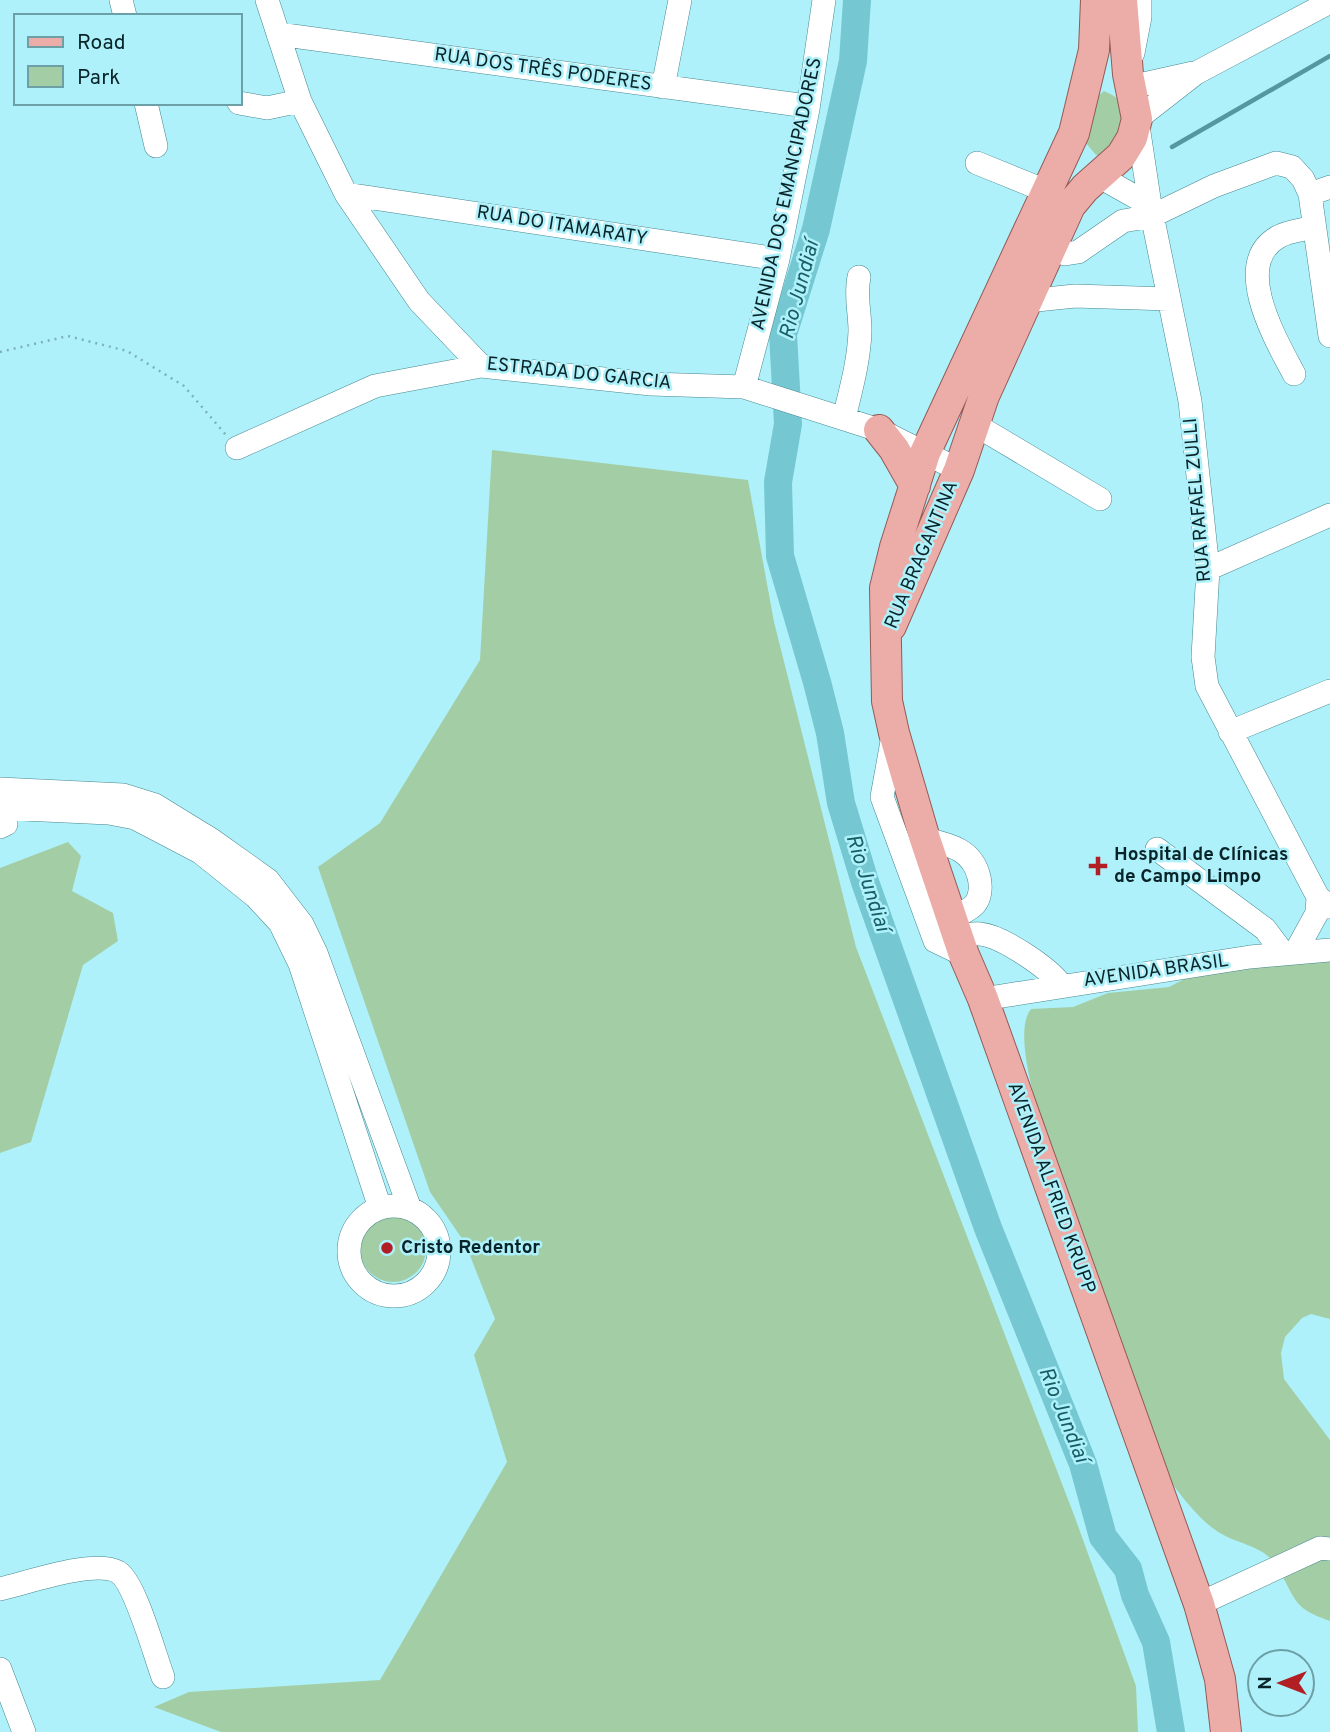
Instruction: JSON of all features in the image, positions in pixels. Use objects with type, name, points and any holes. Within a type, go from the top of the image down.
[{"type":"main road","name":"RUA BRAGANTINA","points":[[885,643],[885,588],[925,453],[1074,133],[1094,50],[1096,0]]},
{"type":"main road","points":[[1122,0],[1129,80],[1137,118]]},
{"type":"main road","points":[[1086,91],[1101,79],[1129,80]]},
{"type":"main road","name":"RUA BRAGANTINA","points":[[885,643],[933,522],[959,470],[984,396],[1070,206],[1085,188],[1100,177],[1128,148],[1137,118]]},
{"type":"main road","points":[[1074,133],[1080,158],[1100,177]]},
{"type":"main road","points":[[879,430],[905,466],[915,486]]},
{"type":"main road","name":"AVENIDA ALFRIED KRUPP","points":[[885,643],[887,701],[925,839],[1199,1604],[1220,1679],[1226,1732]]},
{"type":"street","name":"ESTRADA DO GARCIA","points":[[267,0],[300,101],[346,194],[419,301],[481,366],[651,384],[744,387],[879,430],[959,470]]},
{"type":"street","points":[[663,87],[680,0]]},
{"type":"street","name":"AVENIDA DOS EMANCIPADORES","points":[[744,387],[778,259],[808,109],[824,0]]},
{"type":"street","points":[[1140,0],[1140,17],[1129,80],[1196,73]]},
{"type":"street","points":[[1137,118],[1196,73],[1330,2]]},
{"type":"street","name":"RUA DOS TRÊS PODERES","points":[[278,34],[808,109]]},
{"type":"street","points":[[242,104],[267,108],[300,101]]},
{"type":"street","points":[[146,105],[156,146]]},
{"type":"street","name":"RUA RAFAEL ZULLI","points":[[1137,118],[1151,211],[1190,401],[1208,569],[1203,657],[1207,686],[1230,732],[1323,894]]},
{"type":"street","points":[[977,163],[1046,191]]},
{"type":"street","points":[[1051,248],[1065,254],[1078,252],[1123,221],[1276,163],[1292,167],[1320,191],[1314,227],[1330,336]]},
{"type":"street","points":[[1100,177],[1151,211]]},
{"type":"street","name":"RUA DO ITAMARATY","points":[[346,194],[778,259]]},
{"type":"street","points":[[1294,374],[1277,342],[1258,289],[1258,261],[1266,246],[1279,236],[1314,227]]},
{"type":"street","points":[[834,414],[858,356],[860,330],[856,295],[859,277]]},
{"type":"street","points":[[1027,301],[1075,296],[1169,299]]},
{"type":"street","points":[[237,448],[375,386],[481,366]]},
{"type":"street","points":[[974,424],[1100,499]]},
{"type":"street","points":[[1208,569],[1330,515]]},
{"type":"street","points":[[1230,732],[1330,691]]},
{"type":"street","points":[[894,733],[882,797],[935,941],[978,933],[989,936],[1051,972],[1061,985]]},
{"type":"street","points":[[0,789],[137,797],[206,846],[268,880],[302,924],[316,953],[410,1209]]},
{"type":"street","points":[[2,820],[37,810],[109,813],[135,818],[206,846],[256,897],[285,933],[300,964],[380,1208]]},
{"type":"street","points":[[925,839],[952,845],[967,853],[977,868],[981,887],[958,937]]},
{"type":"street","points":[[1157,849],[1265,929],[1289,953],[1317,913],[1323,894]]},
{"type":"street","name":"AVENIDA BRASIL","points":[[983,999],[1061,985],[1289,953],[1330,950]]},
{"type":"street","points":[[395,1206],[410,1209],[431,1226],[439,1252],[436,1266],[425,1283],[407,1294],[394,1296],[368,1287],[351,1265],[351,1237],[367,1215],[380,1208],[395,1206]]},
{"type":"street","points":[[1199,1604],[1320,1548],[1330,1549]]},
{"type":"street","points":[[0,1589],[97,1567],[119,1572],[129,1586],[163,1677]]},
{"type":"street","points":[[0,1668],[23,1732]]},
{"type":"path","points":[[0,352],[68,336],[127,351],[184,386],[237,448]]},
{"type":"green space","points":[[1104,91],[1122,104],[1125,119],[1108,155],[1096,155],[1085,142],[1095,99]]},
{"type":"green space","points":[[492,450],[748,480],[774,622],[856,947],[1074,1515],[1136,1686],[1138,1732],[221,1732],[154,1707],[189,1692],[380,1680],[507,1462],[474,1355],[495,1319],[465,1243],[430,1192],[318,867],[380,823],[480,660]]},
{"type":"green space","points":[[68,842],[81,856],[72,891],[113,913],[118,941],[83,965],[31,1142],[0,1153],[0,868]]},
{"type":"green space","points":[[1330,951],[1330,1319],[1311,1314],[1302,1318],[1285,1337],[1281,1353],[1284,1379],[1330,1440],[1330,1621],[1307,1611],[1298,1603],[1278,1567],[1269,1557],[1256,1548],[1220,1533],[1199,1516],[1177,1490],[1150,1449],[1140,1421],[1130,1366],[1042,1125],[1029,1075],[1024,1034],[1031,1009],[1073,1007],[1108,993],[1169,987],[1213,964]]},
{"type":"green space","points":[[386,1216],[400,1216],[412,1221],[421,1230],[426,1249],[424,1262],[417,1273],[400,1282],[386,1282],[374,1277],[365,1268],[360,1256],[360,1242],[365,1230],[374,1221]]},
{"type":"waterway","name":"Rio Jundiaí","points":[[857,0],[853,61],[816,229],[783,334],[788,424],[778,482],[780,556],[817,682],[830,733],[841,803],[865,882],[988,1228],[1083,1464],[1103,1537],[1128,1569],[1135,1595],[1156,1642],[1171,1732]]},
{"type":"waterway","points":[[1172,147],[1330,56]]},
{"type":"place","name":"Hospital de Clínicas de Campo Limpo","points":[[1098,866]]},
{"type":"place","name":"Cristo Redentor","points":[[387,1248]]}]
